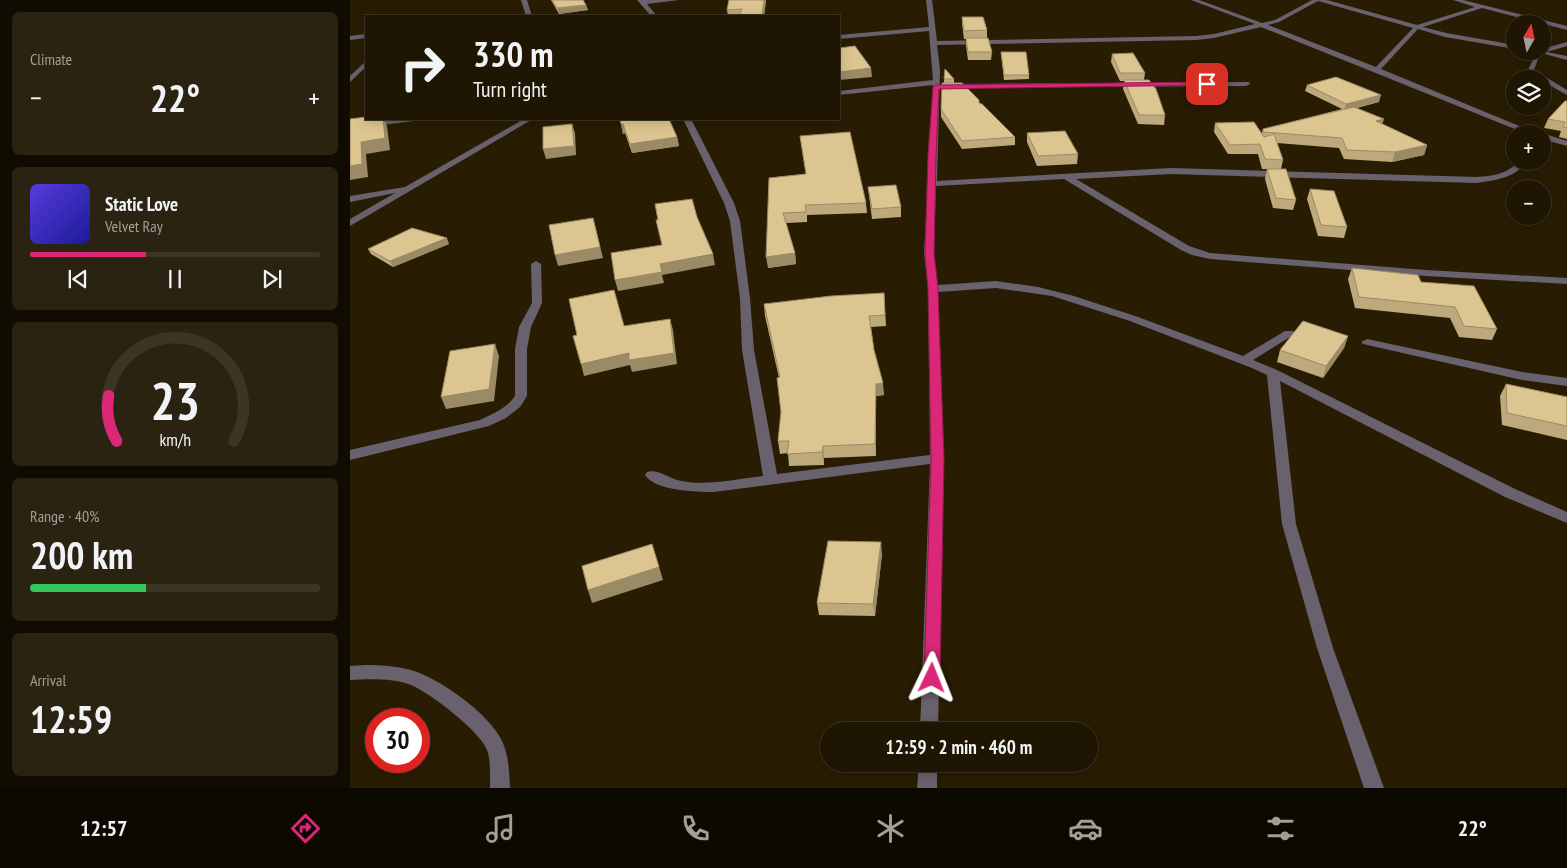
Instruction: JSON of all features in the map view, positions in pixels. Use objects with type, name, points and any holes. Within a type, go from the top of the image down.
[{"type":"street","points":[[524,0],[529,15]]},
{"type":"street","points":[[642,2],[676,0]]},
{"type":"street","points":[[929,0],[936,84],[930,253],[933,289],[937,459],[929,722]]},
{"type":"street","points":[[1194,0],[1377,70],[1513,125]]},
{"type":"street","points":[[934,43],[1178,40],[1214,36],[1278,21],[1316,0]]},
{"type":"street","points":[[1321,0],[1417,28],[1506,45]]},
{"type":"street","points":[[1456,0],[1567,28]]},
{"type":"street","points":[[642,2],[653,15]]},
{"type":"street","points":[[1377,70],[1417,28],[1483,6]]},
{"type":"street","points":[[840,37],[932,29]]},
{"type":"street","points":[[350,38],[365,36]]},
{"type":"street","points":[[1551,48],[1567,44]]},
{"type":"street","points":[[1551,54],[1567,58]]},
{"type":"street","points":[[350,80],[365,64]]},
{"type":"street","points":[[840,93],[936,84],[1246,84]]},
{"type":"street","points":[[350,128],[407,120]]},
{"type":"street","points":[[350,223],[527,120]]},
{"type":"street","points":[[686,120],[735,221],[745,298],[748,350],[760,407],[771,481]]},
{"type":"street","points":[[1551,139],[1567,144]]},
{"type":"street","points":[[931,184],[1065,176],[1199,172],[1477,180],[1500,178],[1515,170]]},
{"type":"street","points":[[1065,176],[1185,248],[1210,256],[1426,273],[1567,281]]},
{"type":"street","points":[[350,199],[411,188]]},
{"type":"street","points":[[350,455],[484,423],[501,415],[516,404],[521,396],[521,349],[524,327],[536,303],[538,290],[536,264]]},
{"type":"street","points":[[933,289],[967,285],[1005,285],[1074,299],[1244,360],[1510,493],[1567,518]]},
{"type":"street","points":[[1244,360],[1289,333]]},
{"type":"street","points":[[1367,342],[1522,376],[1567,382]]},
{"type":"street","points":[[1272,373],[1289,524],[1325,648],[1374,788]]},
{"type":"street","points":[[652,475],[670,484],[686,488],[714,488],[937,459]]},
{"type":"street","points":[[350,673],[386,674],[417,679],[461,709],[494,743],[500,770],[500,788]]},
{"type":"street","points":[[927,788],[928,772]]},
{"type":"lane","points":[[1535,60],[1531,70],[1567,92]]},
{"type":"building","points":[[552,0],[583,0],[586,5],[557,8]]},
{"type":"building","points":[[729,0],[764,0],[762,15],[739,15],[742,9],[727,10]]},
{"type":"building","points":[[962,17],[983,17],[987,30],[964,31]]},
{"type":"building","points":[[966,38],[988,38],[992,52],[968,52]]},
{"type":"building","points":[[855,46],[871,68],[840,72],[840,48]]},
{"type":"building","points":[[1001,52],[1026,52],[1029,75],[1004,75]]},
{"type":"building","points":[[1133,53],[1145,73],[1120,73],[1112,54]]},
{"type":"building","points":[[945,69],[954,79],[944,79]]},
{"type":"building","points":[[1336,77],[1381,95],[1346,104],[1307,85]]},
{"type":"building","points":[[1124,80],[1149,80],[1156,89],[1165,115],[1139,115]]},
{"type":"building","points":[[942,83],[962,83],[979,100],[979,103],[1015,137],[962,141],[941,109]]},
{"type":"building","points":[[1567,101],[1567,128],[1563,127],[1565,122],[1548,119]]},
{"type":"building","points":[[1354,107],[1384,119],[1376,121],[1427,145],[1395,152],[1347,150],[1342,138],[1263,132],[1263,129]]},
{"type":"building","points":[[365,117],[365,120],[383,120],[385,138],[361,142],[362,164],[350,166],[350,119]]},
{"type":"building","points":[[620,120],[669,120],[677,137],[630,144],[623,124],[621,124]]},
{"type":"building","points":[[1254,122],[1264,137],[1274,134],[1283,160],[1265,159],[1260,144],[1230,145],[1215,123]]},
{"type":"building","points":[[572,124],[574,146],[543,149],[543,127]]},
{"type":"building","points":[[1065,131],[1078,154],[1038,156],[1027,133]]},
{"type":"building","points":[[850,132],[866,203],[805,205],[806,212],[783,213],[795,253],[766,257],[769,178],[806,174],[800,136]]},
{"type":"building","points":[[1267,169],[1286,169],[1296,200],[1276,198]]},
{"type":"building","points":[[896,185],[901,207],[872,209],[868,187]]},
{"type":"building","points":[[1310,189],[1334,191],[1347,227],[1321,225]]},
{"type":"building","points":[[692,199],[697,217],[713,254],[660,264],[662,272],[615,280],[611,253],[662,245],[656,220],[658,220],[655,204]]},
{"type":"building","points":[[593,218],[600,247],[555,255],[549,225]]},
{"type":"building","points":[[412,228],[447,238],[390,261],[368,249]]},
{"type":"building","points":[[1352,268],[1418,275],[1421,282],[1474,286],[1497,329],[1464,326],[1455,307],[1359,297]]},
{"type":"building","points":[[614,290],[624,326],[670,319],[674,353],[629,360],[629,353],[581,364],[573,336],[577,335],[569,299]]},
{"type":"building","points":[[884,293],[885,315],[869,316],[874,350],[883,383],[876,384],[875,444],[823,446],[822,452],[787,454],[789,441],[778,441],[781,412],[777,378],[780,377],[764,304],[831,296]]},
{"type":"building","points":[[1303,321],[1348,336],[1326,366],[1280,350]]},
{"type":"building","points":[[495,344],[489,389],[441,397],[450,351]]},
{"type":"building","points":[[1506,384],[1567,397],[1567,426],[1507,413]]},
{"type":"building","points":[[828,541],[881,542],[873,604],[817,603]]},
{"type":"building","points":[[652,544],[659,567],[588,590],[582,566]]},
{"type":"route","points":[[932,678],[937,459],[930,211],[936,87],[1207,84]]}]
